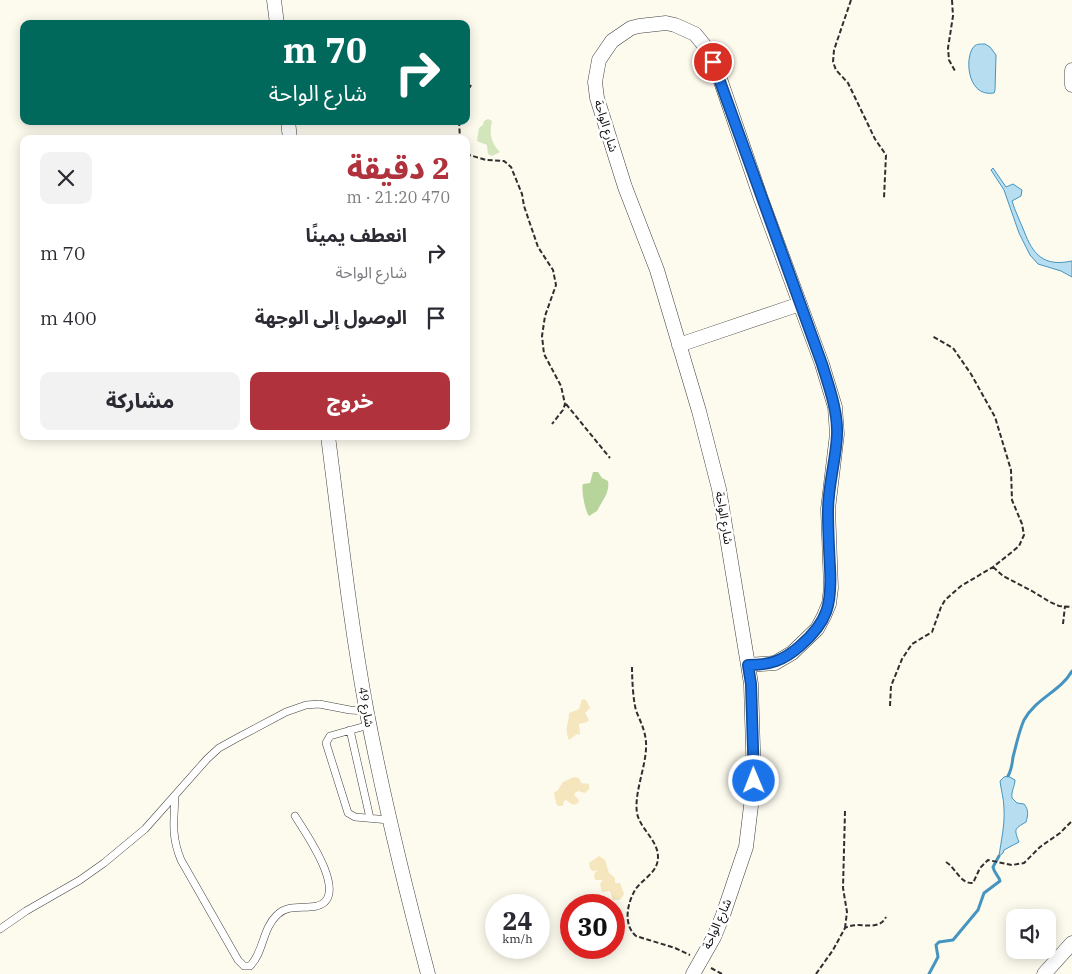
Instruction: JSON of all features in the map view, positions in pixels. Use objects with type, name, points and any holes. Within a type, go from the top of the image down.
[{"type":"street","points":[[274,0],[276,20]]},
{"type":"street","name":"شارع الواحة","points":[[692,974],[714,937],[746,847],[754,781],[751,684],[719,490],[699,411],[657,270],[625,187],[597,98],[596,77],[599,60],[612,41],[631,28],[666,23],[675,25],[695,34],[708,50],[718,73],[760,196],[822,364],[835,408],[837,434],[828,509],[831,588],[829,604],[817,628],[792,653],[775,663],[748,665]]},
{"type":"street","points":[[1072,70],[1072,85]]},
{"type":"street","points":[[679,345],[800,304]]},
{"type":"street","name":"شارع 49","points":[[328,440],[347,589],[366,711],[389,820],[428,974]]},
{"type":"street","points":[[1044,974],[1072,943]]},
{"type":"lane","points":[[0,929],[104,863],[145,829],[207,758],[219,748],[286,712],[306,705],[319,704],[366,711]]},
{"type":"lane","points":[[369,725],[330,736],[326,743],[348,813],[355,817],[389,820]]},
{"type":"lane","points":[[350,730],[370,818]]},
{"type":"lane","points":[[175,796],[173,836],[181,860],[238,960],[244,966],[250,966],[255,960],[268,925],[278,914],[295,907],[319,905],[325,902],[329,895],[330,883],[325,868],[296,816]]},
{"type":"path","points":[[851,0],[837,42],[833,62],[836,70],[848,83],[875,139],[886,155],[884,198]]},
{"type":"path","points":[[952,0],[953,16],[948,48],[949,60],[955,71]]},
{"type":"path","points":[[470,155],[486,160],[504,161],[511,167],[518,183],[538,247],[554,270],[556,285],[545,316],[542,336],[544,354],[561,386],[565,404],[610,458]]},
{"type":"path","points":[[890,706],[893,681],[906,652],[912,644],[932,632],[941,607],[951,594],[977,575],[992,567],[1019,546],[1024,535],[1022,524],[1012,500],[1013,479],[995,417],[971,374],[953,348],[932,336]]},
{"type":"path","points":[[552,424],[563,410],[565,404]]},
{"type":"path","points":[[992,567],[1003,576],[1050,602],[1072,607]]},
{"type":"path","points":[[1063,624],[1065,606]]},
{"type":"path","points":[[632,667],[636,712],[646,736],[646,749],[637,812],[639,820],[656,846],[658,856],[657,863],[652,872],[635,890],[629,906],[628,925],[630,932],[636,936],[675,948],[700,960]]},
{"type":"path","points":[[816,974],[845,928],[847,912],[843,890],[845,811]]},
{"type":"path","points":[[946,862],[951,865],[963,880],[973,883],[980,868],[990,860],[1012,866],[1024,863],[1060,833],[1072,820]]},
{"type":"path","points":[[845,928],[855,925],[876,926],[886,917]]},
{"type":"green space","points":[[488,119],[492,121],[491,134],[493,142],[500,152],[492,156],[488,154],[487,145],[477,141],[479,128]]},
{"type":"green space","points":[[593,472],[598,472],[602,478],[608,481],[608,489],[597,511],[589,516],[583,495],[583,484],[590,483]]},
{"type":"sand","points":[[582,699],[586,700],[590,708],[585,713],[589,720],[579,724],[580,735],[577,734],[569,740],[567,730],[569,713],[579,709]]},
{"type":"sand","points":[[574,777],[579,778],[581,783],[589,784],[589,789],[585,793],[578,791],[575,793],[574,795],[579,800],[578,803],[573,805],[566,800],[563,806],[558,806],[554,793],[563,782]]},
{"type":"sand","points":[[599,856],[605,860],[609,873],[615,878],[615,883],[620,883],[624,894],[611,894],[610,891],[602,892],[600,884],[603,880],[595,880],[594,875],[597,870],[593,871],[590,869],[589,863]]},
{"type":"water","points":[[985,44],[996,55],[994,93],[984,93],[977,88],[972,82],[970,73],[969,64],[972,49],[977,45]]},
{"type":"water","points":[[993,168],[1006,187],[1013,184],[1022,190],[1021,196],[1012,201],[1031,247],[1036,253],[1047,260],[1054,262],[1072,261],[1072,277],[1061,271],[1038,264],[1030,255],[1019,233],[1004,190],[991,170]]},
{"type":"water","points":[[1008,776],[1015,780],[1012,798],[1017,803],[1024,804],[1028,815],[1026,822],[1016,830],[1019,842],[1004,850],[999,856],[1004,815],[1004,802],[1000,781]]},
{"type":"waterway","points":[[1008,776],[1024,720],[1035,706],[1061,684],[1072,671]]},
{"type":"waterway","points":[[929,974],[938,957],[936,945],[939,942],[953,940],[978,910],[984,893],[1000,881],[993,867],[999,856]]},
{"type":"route","points":[[713,62],[822,364],[835,408],[837,434],[828,509],[831,588],[829,604],[817,628],[792,653],[775,663],[748,665],[754,741],[754,781]]}]
